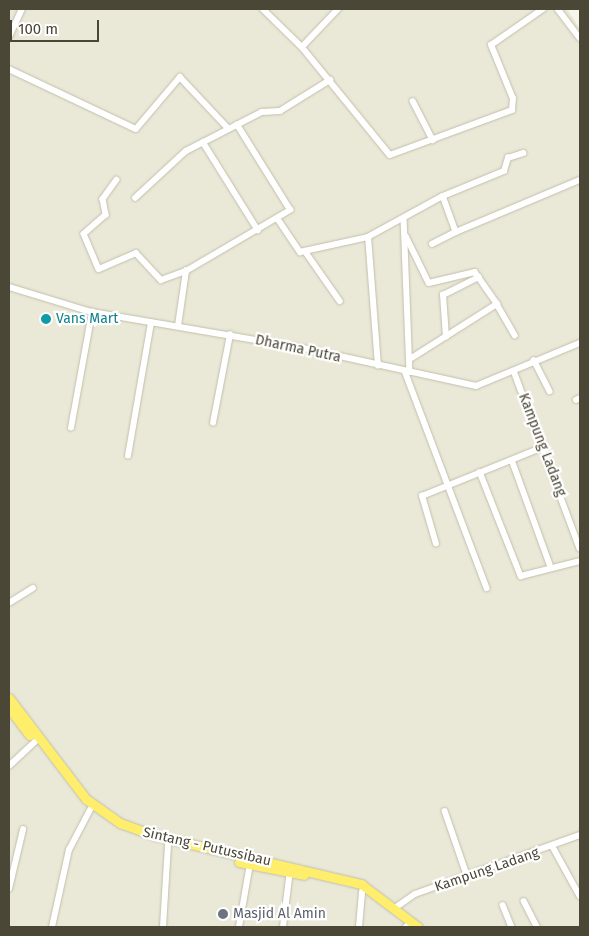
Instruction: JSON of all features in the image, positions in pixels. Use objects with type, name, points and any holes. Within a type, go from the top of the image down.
[{"type":"highway","name":"Sintang - Putussibau","points":[[9,698],[12,709],[35,742],[90,810],[127,832],[168,845],[250,864],[290,869],[362,891],[408,927]]},
{"type":"highway","name":"Sintang - Putussibau","points":[[12,709],[86,799],[120,823],[156,836],[290,869],[361,884],[418,927]]},
{"type":"street","points":[[9,37],[22,9]]},
{"type":"street","points":[[263,9],[302,47],[388,154],[433,140],[514,108],[490,45],[542,9]]},
{"type":"street","points":[[302,47],[338,9]]},
{"type":"street","points":[[558,9],[580,38]]},
{"type":"street","points":[[9,69],[136,130],[180,76],[229,129]]},
{"type":"street","points":[[135,198],[168,164],[203,142],[265,111],[280,111],[330,80]]},
{"type":"street","points":[[413,101],[433,140]]},
{"type":"street","points":[[117,180],[103,198],[106,215],[84,234],[99,269],[136,253],[163,280],[186,271],[278,219],[290,208],[237,125]]},
{"type":"street","points":[[203,142],[258,230]]},
{"type":"street","points":[[278,219],[295,249],[305,251],[368,237],[443,196],[504,171],[508,158],[523,153]]},
{"type":"street","points":[[432,244],[580,180]]},
{"type":"street","points":[[443,196],[456,232]]},
{"type":"street","points":[[404,218],[410,358],[407,372],[487,588]]},
{"type":"street","points":[[405,234],[429,283],[474,272],[497,304],[515,336]]},
{"type":"street","points":[[368,237],[378,366]]},
{"type":"street","points":[[305,251],[340,301]]},
{"type":"street","points":[[178,326],[186,271]]},
{"type":"street","points":[[446,337],[443,295],[479,277]]},
{"type":"street","name":"Dharma Putra","points":[[9,287],[92,312],[230,335],[476,386],[514,371],[534,360],[580,345]]},
{"type":"street","points":[[410,358],[497,304]]},
{"type":"street","points":[[70,428],[92,312]]},
{"type":"street","points":[[128,456],[151,323]]},
{"type":"street","points":[[213,423],[230,335]]},
{"type":"street","points":[[534,360],[550,390]]},
{"type":"street","name":"Kampung Ladang","points":[[514,371],[580,548]]},
{"type":"street","points":[[436,544],[419,500],[480,472],[543,447]]},
{"type":"street","points":[[512,460],[551,567]]},
{"type":"street","points":[[480,472],[521,576],[580,561]]},
{"type":"street","points":[[573,529],[580,525]]},
{"type":"street","points":[[9,603],[33,588]]},
{"type":"street","points":[[9,766],[35,742]]},
{"type":"street","points":[[52,927],[69,850],[90,810]]},
{"type":"street","points":[[445,811],[467,876]]},
{"type":"street","points":[[9,888],[11,865],[23,830]]},
{"type":"street","name":"Kampung Ladang","points":[[395,908],[415,894],[553,847],[580,835]]},
{"type":"street","points":[[162,927],[168,845]]},
{"type":"street","points":[[553,847],[580,895]]},
{"type":"street","points":[[239,927],[250,864]]},
{"type":"street","points":[[283,927],[290,869]]},
{"type":"street","points":[[359,927],[362,891]]},
{"type":"street","points":[[524,901],[537,927]]},
{"type":"street","points":[[503,905],[512,927]]},
{"type":"shaded area","points":[[9,9],[567,9],[580,29],[580,927],[9,927]]},
{"type":"place","name":"Vans Mart","points":[[46,319]]},
{"type":"place","name":"Masjid Al Amin","points":[[223,914]]}]
